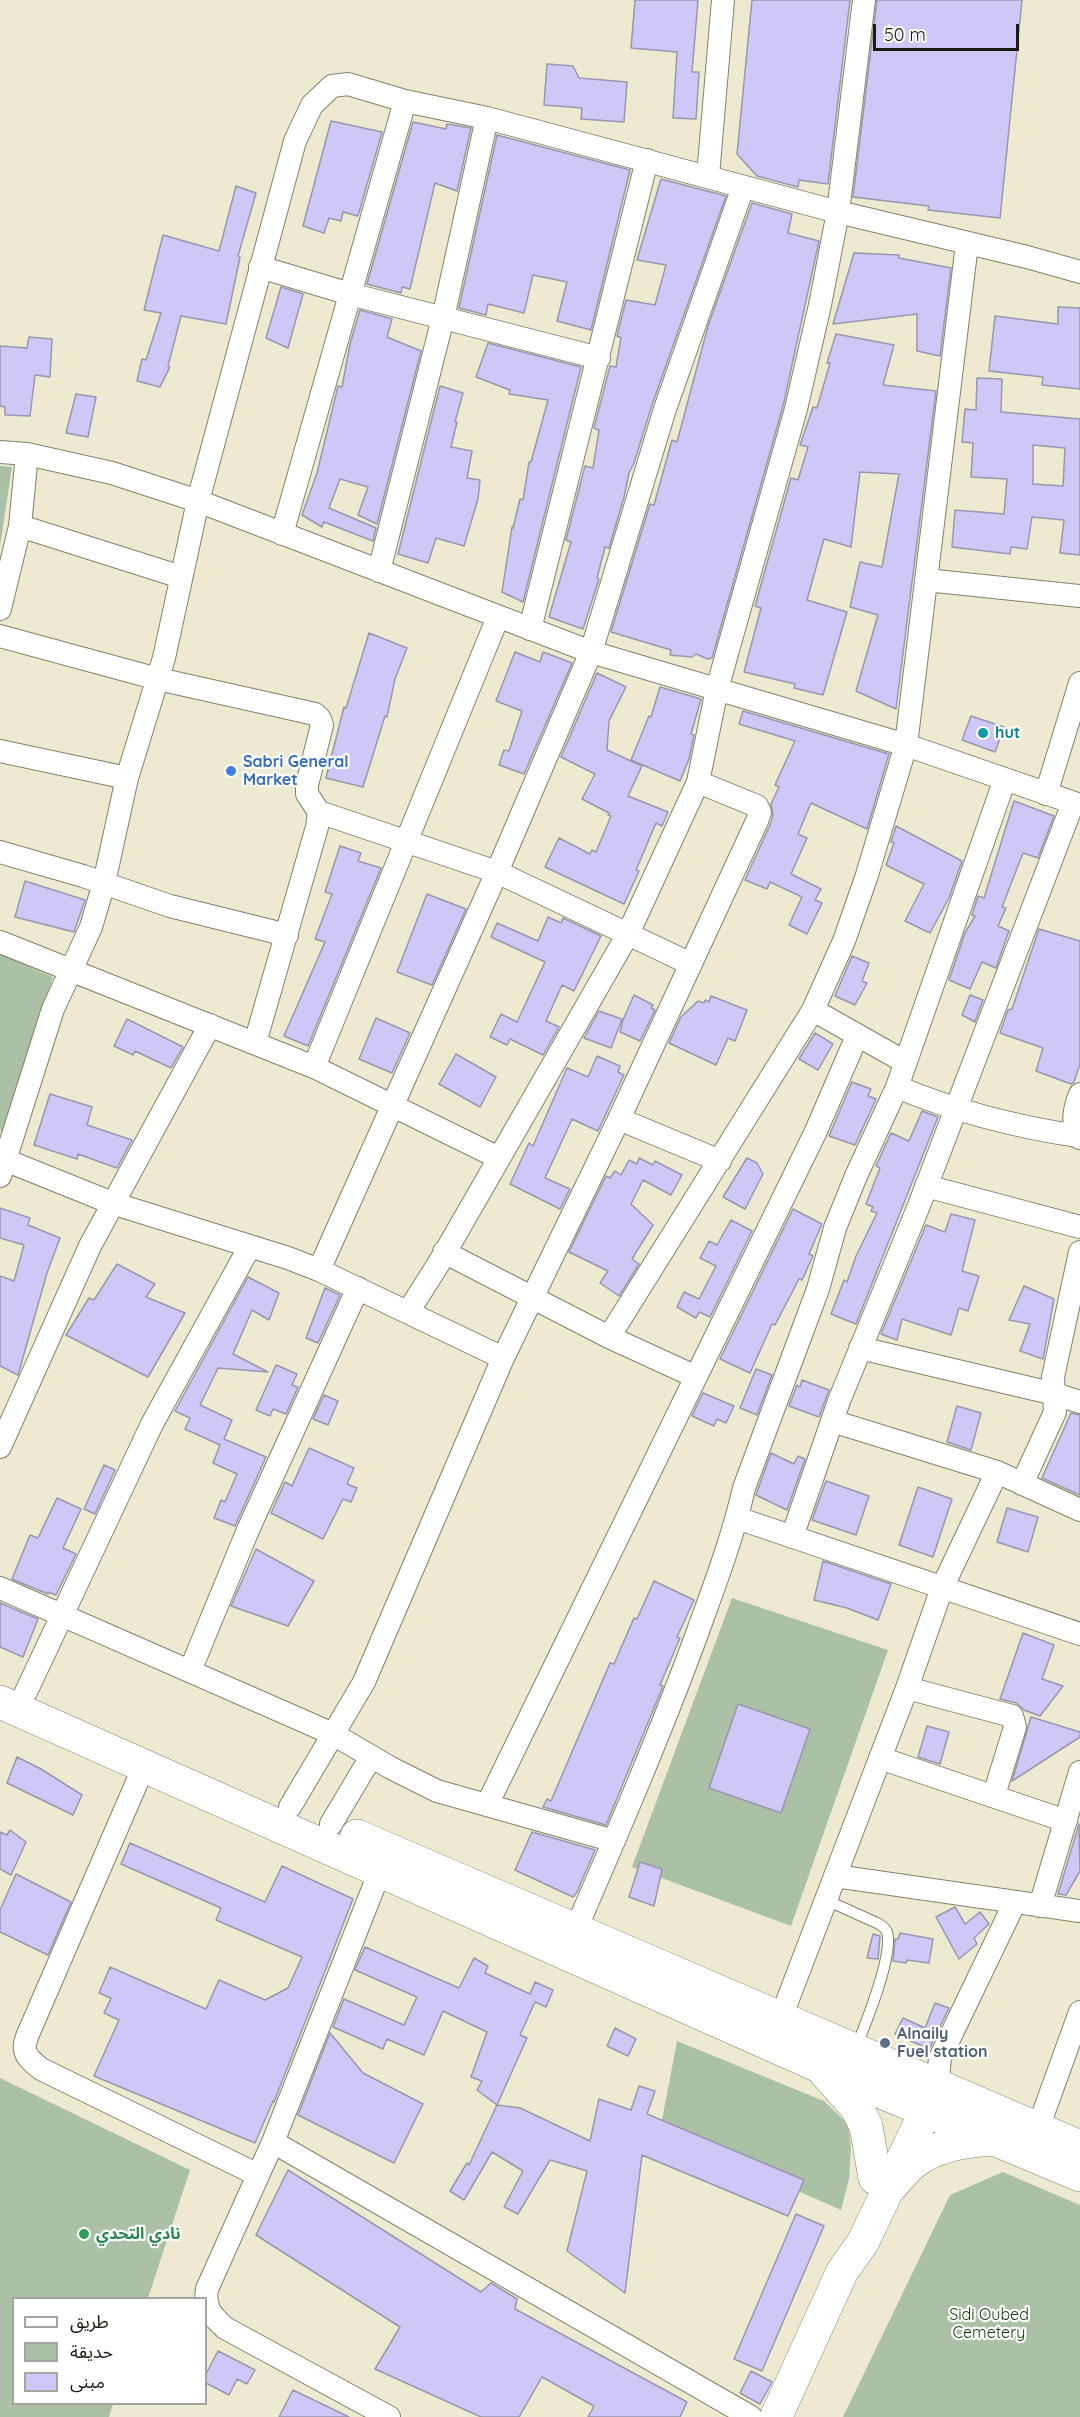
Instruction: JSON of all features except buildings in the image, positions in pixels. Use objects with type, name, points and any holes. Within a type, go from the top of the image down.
[{"type":"main road","points":[[9,1691],[144,1766],[818,2065],[925,2087],[997,2139],[1080,2175]]},
{"type":"main road","points":[[9,1691],[331,1824],[855,2052],[925,2087],[1038,2128],[1080,2147]]},
{"type":"main road","points":[[818,2065],[842,2089],[856,2108],[866,2126],[883,2182]]},
{"type":"main road","points":[[776,2417],[842,2272],[863,2242],[883,2182],[925,2087]]},
{"type":"main road","points":[[883,2182],[924,2156],[971,2139],[997,2139]]},
{"type":"street","points":[[708,176],[723,0]]},
{"type":"street","points":[[408,1312],[628,934],[698,782],[717,689],[796,409],[838,212],[864,0]]},
{"type":"street","points":[[503,1358],[319,1270],[2,1165],[53,1009],[69,970],[91,927],[104,883],[127,778],[164,658],[198,501],[260,267],[295,141],[312,105],[333,86],[348,84],[405,101],[487,118],[838,212],[967,244],[1027,256],[1080,272]]},
{"type":"street","points":[[282,534],[405,101]]},
{"type":"street","points":[[379,571],[443,318],[487,118]]},
{"type":"street","points":[[530,629],[647,160]]},
{"type":"street","points":[[319,1270],[498,872],[591,652],[665,409],[743,187]]},
{"type":"street","points":[[609,1338],[813,1010],[844,941],[867,875],[906,745],[967,244]]},
{"type":"street","points":[[260,267],[350,294],[598,358]]},
{"type":"street","points":[[0,452],[27,454],[112,473],[198,501],[591,652],[906,745],[1077,804],[860,1348],[792,1537]]},
{"type":"street","points":[[0,609],[20,526],[27,454]]},
{"type":"street","points":[[20,526],[181,577]]},
{"type":"street","points":[[926,580],[1080,596]]},
{"type":"street","points":[[314,1067],[498,616]]},
{"type":"street","points":[[0,636],[158,679],[315,714],[322,725],[307,785],[307,794],[319,812],[498,872],[691,964]]},
{"type":"street","points":[[1046,794],[1080,683]]},
{"type":"street","points":[[0,751],[127,778]]},
{"type":"street","points":[[575,1930],[614,1842],[684,1670],[737,1518],[744,1488],[818,1289],[835,1228],[897,1087],[1005,780]]},
{"type":"street","points":[[290,1807],[364,1682],[503,1358],[746,849],[760,812],[757,806],[698,782]]},
{"type":"street","points":[[255,1043],[317,827],[319,812]]},
{"type":"street","points":[[0,852],[104,883],[170,906],[287,935]]},
{"type":"street","points":[[0,942],[314,1067],[499,1158]]},
{"type":"street","points":[[813,1010],[905,1062]]},
{"type":"street","points":[[0,1447],[90,1246],[210,1025]]},
{"type":"street","points":[[487,1805],[638,1497],[694,1376],[816,1131],[857,1036]]},
{"type":"street","points":[[897,1087],[955,1109],[1079,1137]]},
{"type":"street","points":[[1079,1137],[1075,1130],[1074,1118],[1080,1094]]},
{"type":"street","points":[[619,1119],[720,1161]]},
{"type":"street","points":[[926,1186],[1080,1227]]},
{"type":"street","points":[[9,1691],[63,1615],[152,1425],[250,1246]]},
{"type":"street","points":[[444,1252],[609,1338],[694,1376]]},
{"type":"street","points":[[1022,1484],[1055,1413],[1053,1377],[1080,1252]]},
{"type":"street","points":[[190,1671],[248,1530],[358,1288]]},
{"type":"street","points":[[860,1348],[1055,1394],[1080,1402]]},
{"type":"street","points":[[832,1421],[997,1472],[1080,1510]]},
{"type":"street","points":[[780,2020],[907,1688],[942,1588],[997,1472]]},
{"type":"street","points":[[737,1518],[1080,1634]]},
{"type":"street","points":[[0,1588],[333,1734],[371,1757],[437,1791],[614,1842]]},
{"type":"street","points":[[907,1688],[1012,1716],[1015,1727],[994,1795]]},
{"type":"street","points":[[331,1824],[371,1757]]},
{"type":"street","points":[[880,1758],[1066,1821]]},
{"type":"street","points":[[144,1766],[24,2043],[24,2051],[29,2060],[41,2069],[258,2175]]},
{"type":"street","points":[[1040,1906],[1080,1772]]},
{"type":"street","points":[[206,2297],[207,2289],[273,2142],[380,1871]]},
{"type":"street","points":[[836,1876],[1080,1911]]},
{"type":"street","points":[[925,2087],[1015,1902]]},
{"type":"street","points":[[1038,2128],[1080,2012]]},
{"type":"street","points":[[273,2142],[752,2417]]},
{"type":"street","points":[[207,2304],[208,2309],[225,2328],[389,2417]]},
{"type":"lane","points":[[826,1900],[877,1923],[884,1927],[887,1933],[887,1946],[879,1986],[855,2052]]},
{"type":"green space","points":[[0,466],[12,467],[0,546]]},
{"type":"green space","points":[[0,954],[53,977],[7,1133],[0,1130]]},
{"type":"green space","points":[[732,1598],[888,1650],[791,1926],[632,1867]]},
{"type":"green space","points":[[677,2041],[824,2101],[848,2124],[851,2147],[849,2179],[841,2210],[658,2129],[662,2120]]},
{"type":"green space","name":"نادي التحدي","points":[[0,2078],[190,2170],[148,2297],[12,2297],[12,2405],[113,2405],[109,2417],[0,2417]]},
{"type":"green space","name":"Sidi Oubed Cemetery","points":[[1003,2172],[1080,2205],[1080,2417],[843,2417],[950,2195]]},
{"type":"place","name":"hut","points":[[983,733]]},
{"type":"place","name":"Sabri General Market","points":[[231,771]]},
{"type":"place","name":"Alnaily Fuel station","points":[[885,2043]]},
{"type":"place","name":"نادي التحدي","points":[[84,2234]]}]
